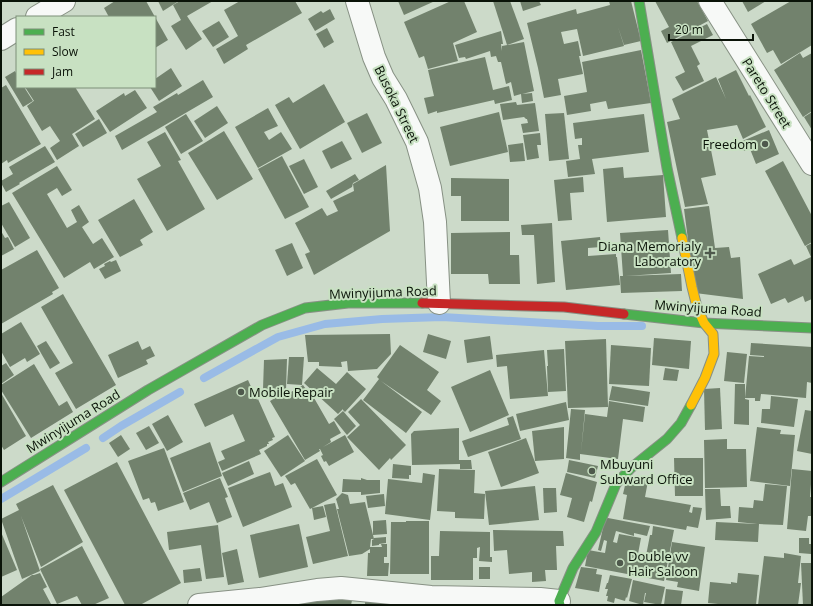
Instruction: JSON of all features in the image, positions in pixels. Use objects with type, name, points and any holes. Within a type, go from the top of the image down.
[{"type":"street","points":[[39,16],[64,1]]},
{"type":"street","name":"Busoka Street","points":[[357,1],[374,57],[383,78],[396,99],[416,142],[430,188],[435,222],[439,303]]},
{"type":"street","points":[[199,605],[260,599],[317,590],[341,588],[431,597],[540,598],[560,603],[573,568],[596,532],[616,484],[631,468],[667,439],[681,423],[706,378],[714,354],[713,334],[704,323],[697,307],[692,287],[667,168],[639,1]]},
{"type":"street","name":"Pareto Street","points":[[710,1],[812,164]]},
{"type":"street","points":[[1,39],[16,30]]},
{"type":"street","name":"Mwinyijuma Road","points":[[1,482],[148,390],[262,325],[305,308],[348,303],[439,303],[564,307],[704,323],[812,328]]},
{"type":"building","points":[[115,1],[146,1],[154,16],[108,16],[104,8]]},
{"type":"building","points":[[158,1],[179,1],[163,11]]},
{"type":"building","points":[[180,1],[213,1],[187,16],[202,39],[186,50],[171,26],[181,20],[173,5]]},
{"type":"building","points":[[240,1],[295,1],[302,13],[246,45],[248,49],[224,64],[216,49],[238,36],[224,10]]},
{"type":"building","points":[[398,1],[435,1],[404,15]]},
{"type":"building","points":[[451,1],[464,1],[477,32],[453,43],[458,61],[428,69],[424,56],[419,58],[404,22]]},
{"type":"building","points":[[493,1],[510,1],[524,39],[507,45]]},
{"type":"building","points":[[520,1],[539,1],[541,5],[523,11]]},
{"type":"building","points":[[609,1],[631,1],[641,41],[624,45],[618,27],[624,46],[583,56],[577,29],[561,32],[564,44],[578,41],[581,56],[579,56],[583,74],[558,79],[561,95],[544,98],[527,23],[576,9],[577,14],[610,5]]},
{"type":"building","points":[[655,1],[697,1],[708,21],[667,43],[661,31],[669,27]]},
{"type":"building","points":[[742,1],[766,1],[748,12]]},
{"type":"building","points":[[791,1],[812,1],[812,45],[781,64],[773,50],[767,53],[751,24]]},
{"type":"building","points":[[330,9],[335,19],[315,31],[308,19],[321,11],[323,13]]},
{"type":"building","points":[[156,19],[168,40],[156,47]]},
{"type":"building","points":[[219,21],[229,37],[213,47],[202,31]]},
{"type":"building","points":[[707,24],[713,35],[691,46],[700,64],[697,66],[704,81],[683,91],[675,77],[685,72],[671,42]]},
{"type":"building","points":[[327,28],[334,42],[324,48],[316,34]]},
{"type":"building","points":[[501,31],[503,44],[501,44],[502,51],[502,46],[524,42],[534,91],[522,94],[532,93],[533,101],[522,103],[521,94],[514,96],[511,82],[506,84],[501,62],[498,62],[496,56],[491,57],[490,51],[466,59],[465,57],[459,58],[455,45]]},
{"type":"building","points":[[641,50],[651,103],[608,109],[606,101],[590,104],[591,111],[567,115],[564,96],[587,92],[582,62]]},
{"type":"building","points":[[800,53],[803,58],[812,53],[812,111],[803,117],[774,70]]},
{"type":"building","points":[[485,57],[493,90],[509,86],[512,100],[495,104],[494,100],[428,114],[424,98],[434,96],[428,70]]},
{"type":"building","points":[[171,68],[182,86],[159,101],[151,88],[156,88],[156,78]]},
{"type":"building","points":[[736,70],[766,127],[743,139],[737,125],[707,130],[716,175],[701,178],[708,204],[685,207],[667,122],[680,119],[672,99],[716,77],[726,99],[718,79]]},
{"type":"building","points":[[15,71],[16,88],[25,88],[33,101],[23,107],[5,77]]},
{"type":"building","points":[[203,80],[213,97],[122,150],[115,136],[157,112],[153,107],[177,93],[178,95]]},
{"type":"building","points":[[324,84],[345,122],[300,149],[275,105],[289,97],[293,103]]},
{"type":"building","points":[[6,85],[41,144],[8,163],[7,160],[1,164],[1,88]]},
{"type":"building","points":[[26,88],[76,88],[95,119],[72,134],[79,146],[57,160],[50,148],[60,141],[50,126],[42,131],[27,106],[34,101]]},
{"type":"building","points":[[135,90],[147,108],[110,132],[96,111],[124,93],[125,96]]},
{"type":"building","points":[[516,102],[517,105],[535,103],[539,131],[523,133],[521,124],[528,123],[527,119],[524,117],[503,120],[500,104]]},
{"type":"building","points":[[217,106],[228,123],[205,138],[194,121]]},
{"type":"building","points":[[268,108],[278,126],[264,132],[269,140],[281,132],[292,149],[258,168],[235,127]]},
{"type":"building","points":[[499,112],[508,152],[450,166],[440,127]]},
{"type":"building","points":[[812,112],[812,130],[804,117]]},
{"type":"building","points":[[367,113],[382,143],[362,153],[347,123]]},
{"type":"building","points":[[564,113],[569,159],[549,161],[545,114]]},
{"type":"building","points":[[186,114],[203,141],[181,154],[165,127]]},
{"type":"building","points":[[644,114],[649,152],[592,159],[595,174],[568,177],[566,161],[580,159],[578,145],[582,145],[582,138],[575,139],[573,123]]},
{"type":"building","points":[[99,119],[107,133],[83,147],[75,134]]},
{"type":"building","points":[[769,130],[779,154],[756,164],[750,149],[744,151],[740,142]]},
{"type":"building","points":[[224,131],[253,179],[217,200],[188,153]]},
{"type":"building","points":[[165,132],[181,160],[178,161],[205,209],[167,231],[137,179],[161,166],[147,142]]},
{"type":"building","points":[[540,133],[541,145],[537,145],[539,158],[527,160],[523,135]]},
{"type":"building","points":[[342,141],[352,159],[331,169],[322,151]]},
{"type":"building","points":[[523,143],[525,161],[510,162],[508,145]]},
{"type":"building","points":[[45,146],[55,162],[6,192],[1,181],[13,174],[9,167]]},
{"type":"building","points":[[282,156],[309,207],[285,219],[258,169]]},
{"type":"building","points":[[304,159],[318,187],[304,194],[289,166]]},
{"type":"building","points":[[783,161],[812,216],[812,242],[805,246],[765,171]]},
{"type":"building","points":[[386,165],[390,231],[314,275],[305,254],[310,252],[295,223],[322,208],[327,216],[338,211],[333,201],[354,191],[353,184]]},
{"type":"building","points":[[57,166],[72,190],[62,196],[57,188],[47,194],[67,228],[77,222],[71,210],[79,205],[89,222],[82,227],[93,244],[102,238],[114,257],[94,269],[90,262],[64,278],[12,193]]},
{"type":"building","points":[[623,167],[624,178],[663,175],[666,217],[607,222],[603,169]]},
{"type":"building","points":[[355,174],[359,180],[353,183],[352,187],[331,199],[326,191]]},
{"type":"building","points":[[583,177],[584,192],[570,193],[572,220],[558,221],[554,180]]},
{"type":"building","points":[[451,178],[509,179],[509,221],[461,221],[461,196],[451,196]]},
{"type":"building","points":[[134,199],[153,232],[140,240],[143,245],[120,257],[98,220]]},
{"type":"building","points":[[9,202],[30,238],[15,247],[1,223],[1,206]]},
{"type":"building","name":"Diana Memorialy Laboratory","points":[[709,206],[715,248],[729,247],[731,258],[740,257],[743,299],[695,293],[684,209]]},
{"type":"building","points":[[552,223],[555,282],[537,284],[534,235],[522,235],[521,225]]},
{"type":"building","points":[[668,230],[671,273],[625,276],[681,274],[682,291],[621,293],[620,276],[623,276],[620,233]]},
{"type":"building","points":[[1,231],[5,238],[8,237],[14,249],[1,256]]},
{"type":"building","points":[[510,232],[510,255],[519,255],[520,284],[489,284],[488,274],[451,274],[451,233]]},
{"type":"building","points":[[600,237],[601,247],[588,248],[588,256],[616,254],[620,285],[566,290],[561,241]]},
{"type":"building","points":[[292,243],[303,268],[287,276],[275,250]]},
{"type":"building","points":[[812,243],[812,299],[805,302],[803,296],[788,303],[785,298],[771,304],[758,274],[791,259],[794,265],[811,257],[806,246]]},
{"type":"building","points":[[37,250],[59,288],[52,292],[53,294],[1,324],[1,270]]},
{"type":"building","points":[[116,260],[121,271],[105,279],[99,269],[105,266],[104,264]]},
{"type":"building","points":[[63,294],[116,385],[76,409],[55,373],[73,363],[41,307]]},
{"type":"building","points":[[21,322],[40,354],[27,362],[25,358],[10,367],[1,351],[1,334]]},
{"type":"building","points":[[390,334],[391,354],[377,369],[348,371],[347,361],[341,362],[342,367],[319,366],[319,362],[308,362],[305,335]]},
{"type":"building","points":[[428,334],[451,341],[446,359],[423,352]]},
{"type":"building","points":[[490,336],[493,359],[467,363],[464,340]]},
{"type":"building","points":[[654,338],[691,341],[689,369],[652,365]]},
{"type":"building","points":[[606,339],[608,407],[568,408],[565,341]]},
{"type":"building","points":[[46,341],[60,363],[50,369],[37,346]]},
{"type":"building","points":[[138,341],[142,350],[150,346],[155,356],[146,360],[148,364],[118,378],[108,355]]},
{"type":"building","points":[[751,343],[812,347],[812,383],[807,382],[806,398],[761,394],[760,401],[755,401],[755,398],[745,398],[749,356],[764,357],[750,355]]},
{"type":"building","points":[[400,345],[439,372],[427,390],[441,401],[431,415],[381,381],[422,412],[406,433],[363,400],[379,379],[377,377]]},
{"type":"building","points":[[611,345],[651,348],[649,386],[609,384]]},
{"type":"building","points":[[564,349],[566,391],[548,392],[547,350]]},
{"type":"building","points":[[544,350],[548,396],[510,399],[507,366],[497,367],[496,355]]},
{"type":"building","points":[[727,352],[747,354],[744,383],[724,381]]},
{"type":"building","points":[[289,357],[304,357],[302,385],[287,384]]},
{"type":"building","points":[[287,359],[286,390],[263,389],[264,360]]},
{"type":"building","points":[[6,363],[14,375],[1,384],[1,366]]},
{"type":"building","points":[[34,364],[59,406],[67,401],[73,412],[31,438],[1,390],[1,385]]},
{"type":"building","points":[[317,368],[336,384],[347,372],[366,389],[345,412],[342,409],[338,414],[304,383]]},
{"type":"building","points":[[665,368],[679,370],[677,381],[663,380]]},
{"type":"building","points":[[490,370],[509,415],[470,432],[451,387]]},
{"type":"building","points":[[248,380],[275,437],[272,438],[273,440],[268,442],[269,444],[267,444],[267,446],[259,450],[261,454],[222,471],[218,462],[225,459],[221,451],[245,441],[233,414],[205,427],[194,404]]},
{"type":"building","points":[[735,384],[745,384],[745,399],[749,400],[749,425],[734,424]]},
{"type":"building","points":[[303,385],[308,392],[310,391],[329,424],[334,421],[341,433],[330,439],[331,442],[323,447],[345,435],[354,452],[329,466],[326,461],[324,462],[320,449],[320,451],[305,460],[270,401],[284,393],[286,395]]},
{"type":"building","points":[[612,386],[650,392],[648,406],[609,400]]},
{"type":"building","points":[[720,388],[722,429],[705,430],[704,389]]},
{"type":"building","points":[[1,393],[26,436],[4,450],[1,445]]},
{"type":"building","points":[[771,396],[798,399],[794,427],[761,423],[762,409],[770,409]]},
{"type":"building","points":[[361,399],[406,445],[391,460],[390,458],[379,470],[347,437],[360,425],[348,412]]},
{"type":"building","points":[[609,401],[645,407],[643,422],[623,419],[618,459],[580,454],[580,460],[566,458],[571,409],[585,410],[581,452],[585,414],[607,417]]},
{"type":"building","points":[[566,402],[569,420],[520,431],[516,414]]},
{"type":"building","points":[[805,410],[812,411],[812,454],[797,451]]},
{"type":"building","points":[[343,411],[356,426],[347,435],[334,419]]},
{"type":"building","points":[[168,415],[183,442],[167,451],[152,424]]},
{"type":"building","points":[[513,416],[521,439],[468,457],[462,441],[509,425],[507,418]]},
{"type":"building","points":[[149,426],[159,443],[146,450],[136,433]]},
{"type":"building","points":[[564,427],[564,459],[535,461],[532,431]]},
{"type":"building","points":[[757,427],[781,430],[780,434],[795,435],[790,486],[750,481]]},
{"type":"building","points":[[459,428],[459,460],[471,460],[472,469],[460,469],[460,464],[412,465],[411,434],[414,431]]},
{"type":"building","points":[[121,435],[130,449],[118,457],[109,443]]},
{"type":"building","points":[[288,435],[305,461],[281,477],[264,451]]},
{"type":"building","points":[[526,438],[539,473],[501,487],[488,452]]},
{"type":"building","points":[[727,439],[727,449],[746,449],[747,487],[705,488],[704,440]]},
{"type":"building","points":[[210,442],[222,476],[183,492],[170,458]]},
{"type":"building","points":[[164,448],[184,502],[158,511],[155,502],[151,503],[149,498],[143,500],[128,461]]},
{"type":"building","points":[[674,458],[703,458],[703,496],[675,496]]},
{"type":"building","points":[[317,459],[337,495],[310,509],[295,483],[291,485],[285,476]]},
{"type":"building","points":[[569,460],[598,466],[595,478],[567,472]]},
{"type":"building","points":[[249,461],[254,474],[228,486],[222,473]]},
{"type":"building","points":[[117,462],[181,583],[140,605],[125,605],[64,490]]},
{"type":"building","points":[[393,464],[411,466],[411,475],[409,475],[409,479],[392,478]]},
{"type":"building","points":[[439,469],[475,470],[474,493],[485,494],[484,519],[455,518],[455,512],[437,511]]},
{"type":"building","points":[[792,469],[812,471],[810,497],[812,497],[812,516],[808,516],[806,531],[787,529]]},
{"type":"building","points":[[270,472],[275,486],[283,483],[292,507],[243,527],[228,488]]},
{"type":"building","points":[[423,473],[435,475],[430,520],[385,514],[388,479],[422,483]]},
{"type":"building","points":[[566,473],[597,482],[592,502],[590,501],[584,522],[567,517],[572,498],[560,495]]},
{"type":"building","points":[[627,477],[648,481],[645,497],[691,505],[689,512],[692,513],[693,507],[702,508],[698,528],[687,526],[686,530],[623,519],[627,495],[623,494]]},
{"type":"building","points":[[220,478],[228,497],[225,498],[232,517],[217,523],[209,502],[190,510],[183,493]]},
{"type":"building","points":[[361,478],[367,480],[380,480],[380,493],[361,495],[361,492],[342,492],[343,479],[361,480]]},
{"type":"building","points":[[765,484],[787,486],[783,525],[759,524],[758,542],[715,540],[716,522],[757,524],[738,522],[739,507],[753,508],[754,500],[763,501]]},
{"type":"building","points":[[53,485],[83,542],[41,567],[21,516],[40,571],[22,579],[1,519],[19,510],[16,504]]},
{"type":"building","points":[[535,486],[539,520],[489,525],[485,491]]},
{"type":"building","points":[[543,488],[556,488],[557,512],[544,513]]},
{"type":"building","points":[[705,489],[720,489],[721,506],[730,506],[731,518],[706,520]]},
{"type":"building","points":[[342,493],[348,495],[350,504],[365,502],[374,539],[371,539],[370,547],[382,547],[381,544],[387,544],[387,557],[384,557],[384,563],[389,563],[388,576],[367,576],[368,553],[370,553],[370,549],[362,554],[349,556],[337,509],[339,509],[336,499]]},
{"type":"building","points":[[384,494],[385,506],[368,508],[366,496]]},
{"type":"building","points":[[335,503],[348,556],[313,564],[306,537],[330,531],[324,505]]},
{"type":"building","points":[[323,506],[326,517],[314,520],[312,508]]},
{"type":"building","points":[[608,518],[650,526],[647,536],[634,533],[634,536],[616,531],[613,542],[617,543],[619,534],[641,538],[638,554],[642,555],[641,560],[645,561],[653,526],[674,530],[664,581],[585,566],[588,550],[605,553],[607,541],[604,540],[601,551],[598,550],[605,519]]},
{"type":"building","points":[[386,520],[387,534],[373,535],[373,521]]},
{"type":"building","points":[[429,521],[429,574],[390,574],[391,522]]},
{"type":"building","points":[[299,524],[308,567],[259,578],[250,535]]},
{"type":"building","points":[[218,525],[224,577],[206,579],[201,545],[169,550],[167,532]]},
{"type":"building","points":[[493,530],[563,531],[564,546],[556,546],[557,570],[545,570],[546,581],[532,582],[532,572],[509,574],[507,550],[494,551]]},
{"type":"building","points":[[440,531],[490,532],[490,557],[492,557],[492,562],[479,561],[480,547],[477,548],[477,558],[473,558],[473,580],[431,580],[431,556],[439,556]]},
{"type":"building","points":[[1,532],[17,570],[1,577]]},
{"type":"building","points":[[386,537],[386,543],[372,546],[372,540]]},
{"type":"building","points":[[799,538],[809,538],[809,544],[811,544],[811,554],[799,553]]},
{"type":"building","points":[[672,542],[705,547],[699,591],[677,587],[678,582],[666,580]]},
{"type":"building","points":[[82,546],[109,598],[93,605],[82,605],[77,596],[57,604],[40,569]]},
{"type":"building","points":[[237,549],[244,582],[228,585],[222,553]]},
{"type":"building","points":[[784,553],[801,556],[798,583],[801,583],[798,605],[758,605],[764,556],[784,558]]},
{"type":"building","points":[[801,563],[812,563],[812,605],[803,605]]},
{"type":"building","points":[[479,567],[490,567],[490,579],[479,579]]},
{"type":"building","points":[[581,567],[597,569],[596,574],[602,575],[599,592],[575,588]]},
{"type":"building","points":[[200,568],[202,581],[184,583],[183,570]]},
{"type":"building","points":[[40,573],[47,587],[43,589],[51,604],[50,605],[1,605],[1,597],[32,575]]},
{"type":"building","points":[[738,573],[759,575],[756,605],[718,605],[708,603],[710,582],[731,584],[731,582],[737,583]]},
{"type":"building","points":[[610,575],[632,579],[625,601],[615,598],[614,603],[607,601],[608,596],[606,596],[608,589],[605,589]]},
{"type":"building","points":[[633,580],[665,587],[661,605],[644,602],[646,593],[643,605],[629,601]]},
{"type":"building","points":[[666,589],[683,591],[681,605],[664,605]]},
{"type":"building","points":[[365,593],[394,596],[394,605],[365,605]]},
{"type":"building","points":[[353,596],[351,605],[301,605],[301,602]]},
{"type":"waterway","points":[[204,378],[278,337],[325,324],[382,319],[442,317],[598,326],[642,326]]},
{"type":"waterway","points":[[103,438],[180,392]]},
{"type":"waterway","points":[[1,499],[86,448]]},
{"type":"traffic: fast","points":[[639,1],[667,168],[682,238]]},
{"type":"traffic: fast","points":[[1,482],[148,390],[262,325],[305,308],[348,303],[422,303]]},
{"type":"traffic: fast","points":[[624,314],[704,323],[812,328]]},
{"type":"traffic: fast","points":[[560,605],[559,601],[573,568],[596,532],[616,484],[631,468],[667,439],[681,423],[691,405]]},
{"type":"traffic: slow","points":[[682,238],[697,307],[704,323],[713,334],[714,354],[705,378],[691,405]]},
{"type":"traffic: jam","points":[[422,303],[564,307],[624,314]]},
{"type":"place","name":"Freedom","points":[[765,144]]},
{"type":"place","name":"Diana Memorialy Laboratory","points":[[710,253]]},
{"type":"place","name":"Mobile Repair","points":[[241,392]]},
{"type":"place","name":"Mbuyuni Subward Office","points":[[592,471]]},
{"type":"place","name":"Double vv Hair Saloon","points":[[620,563]]}]
